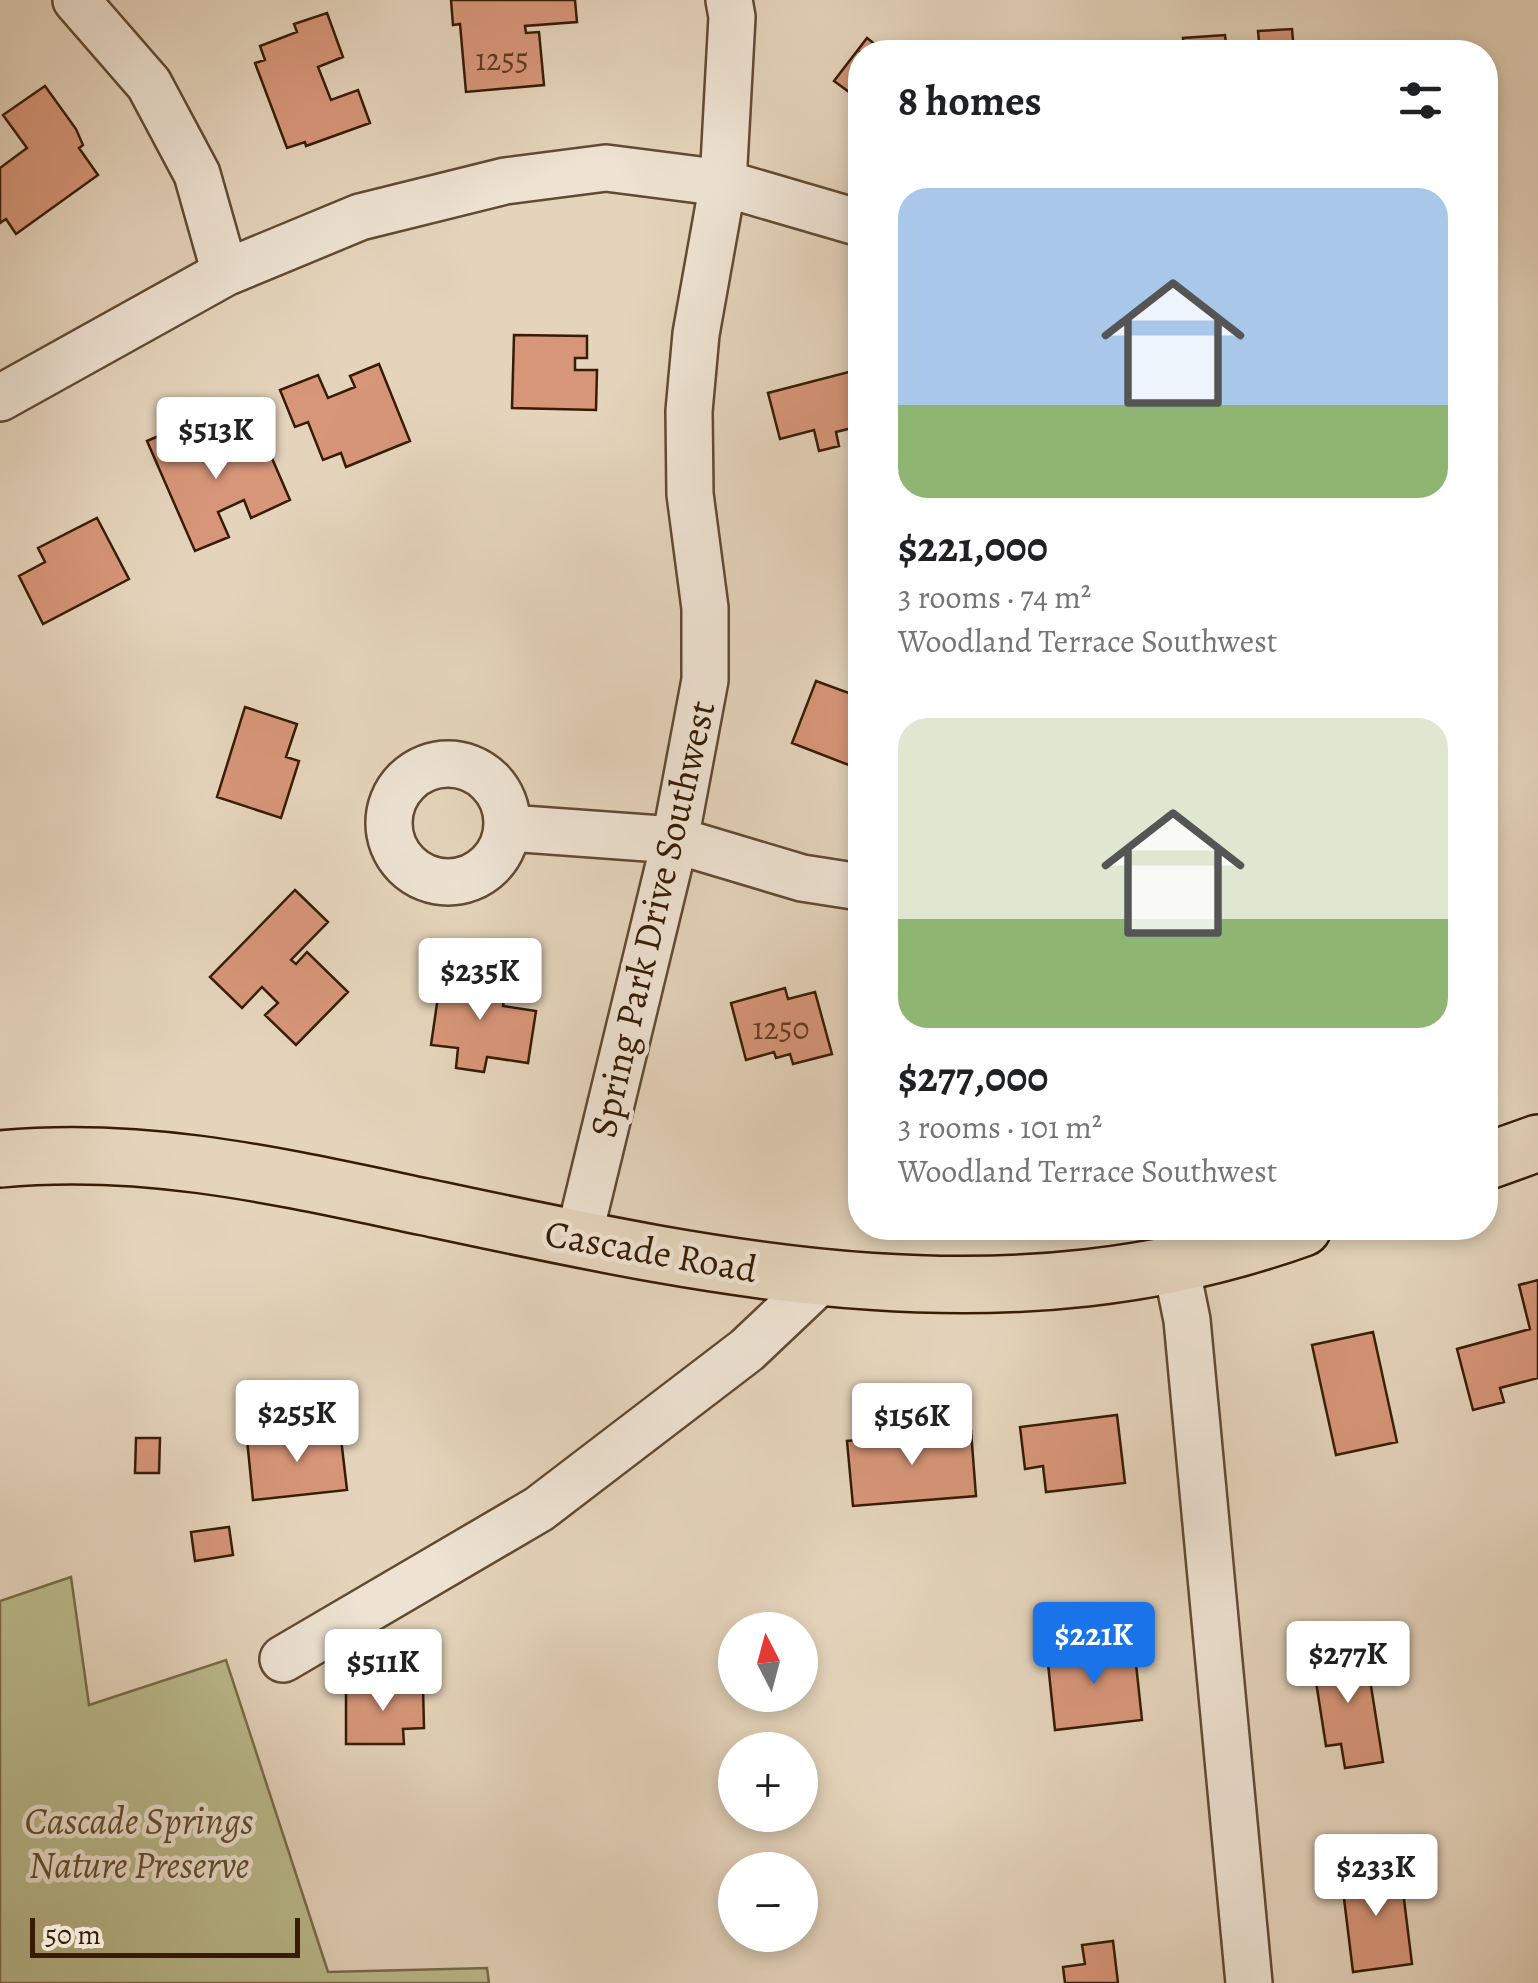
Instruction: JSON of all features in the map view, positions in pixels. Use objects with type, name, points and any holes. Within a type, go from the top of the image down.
[{"type":"main road","points":[[1498,1157],[1538,1143]]},
{"type":"main road","name":"Cascade Road","points":[[0,1159],[71,1152],[217,1164],[749,1272],[896,1284],[1054,1283],[1176,1266],[1263,1240]]},
{"type":"street","points":[[76,0],[149,84],[197,174],[225,272]]},
{"type":"street","name":"Spring Park Drive Southwest","points":[[578,1240],[675,840],[705,680],[705,608],[690,494],[688,412],[696,334],[723,183],[732,17],[728,0]]},
{"type":"street","points":[[0,398],[225,272],[360,217],[505,181],[606,168],[723,183],[848,219]]},
{"type":"street","points":[[508,828],[675,840],[802,878],[848,885]]},
{"type":"street","points":[[1176,1266],[1187,1320],[1248,1983]]},
{"type":"street","points":[[283,1660],[539,1509],[747,1350],[822,1278]]},
{"type":"green space","name":"Cascade Springs Nature Preserve","points":[[71,1577],[89,1705],[226,1660],[328,1972],[487,1968],[489,1983],[0,1983],[0,1601]]},
{"type":"building","points":[[451,0],[575,0],[577,22],[525,26],[526,33],[539,32],[544,85],[466,92],[460,24],[453,25]]},
{"type":"building","points":[[327,13],[343,57],[318,67],[331,100],[358,90],[370,123],[306,146],[305,142],[287,148],[255,63],[265,60],[260,46],[297,32],[294,24]]},
{"type":"building","points":[[1292,29],[1293,40],[1259,40],[1258,31]]},
{"type":"building","points":[[1225,35],[1226,40],[1183,40]]},
{"type":"building","points":[[848,63],[848,91],[834,81]]},
{"type":"building","points":[[45,86],[76,129],[83,145],[79,148],[98,175],[16,234],[6,219],[0,223],[0,168],[27,148],[3,115]]},
{"type":"building","points":[[514,335],[587,336],[587,358],[575,358],[575,370],[597,370],[596,410],[512,408]]},
{"type":"building","points":[[379,364],[410,441],[346,467],[341,453],[323,460],[308,422],[295,427],[280,390],[318,375],[328,398],[355,387],[350,376]]},
{"type":"building","points":[[848,372],[848,429],[836,432],[839,446],[819,451],[814,430],[780,439],[768,393]]},
{"type":"building","points":[[187,424],[202,459],[261,433],[290,500],[251,518],[244,500],[218,512],[229,537],[195,551],[147,441]]},
{"type":"building","points":[[97,518],[129,579],[43,624],[19,576],[45,562],[38,548]]},
{"type":"building","points":[[816,681],[848,693],[848,765],[792,743]]},
{"type":"building","points":[[245,707],[297,724],[286,757],[299,761],[281,818],[217,797]]},
{"type":"building","points":[[295,890],[328,922],[291,960],[296,964],[307,952],[348,992],[296,1045],[265,1015],[278,1003],[262,987],[242,1008],[210,977]]},
{"type":"building","points":[[442,969],[487,976],[485,993],[505,996],[503,1006],[536,1011],[528,1063],[487,1057],[484,1072],[456,1068],[458,1048],[431,1045]]},
{"type":"building","points":[[785,988],[788,999],[815,992],[832,1054],[793,1064],[790,1054],[776,1058],[774,1052],[746,1060],[731,1003]]},
{"type":"building","points":[[1538,1280],[1538,1378],[1500,1388],[1504,1402],[1473,1410],[1457,1349],[1530,1329],[1519,1285]]},
{"type":"building","points":[[1373,1332],[1397,1442],[1336,1455],[1312,1345]]},
{"type":"building","points":[[1117,1415],[1125,1483],[1046,1492],[1043,1466],[1025,1469],[1020,1427]]},
{"type":"building","points":[[340,1430],[347,1490],[253,1500],[247,1439]]},
{"type":"building","points":[[971,1431],[976,1496],[853,1506],[847,1441]]},
{"type":"building","points":[[136,1438],[160,1438],[159,1473],[135,1473]]},
{"type":"building","points":[[229,1527],[233,1555],[195,1561],[191,1532]]},
{"type":"building","points":[[1134,1645],[1142,1720],[1055,1730],[1047,1654]]},
{"type":"building","points":[[1365,1648],[1383,1762],[1345,1768],[1341,1744],[1326,1746],[1312,1656]]},
{"type":"building","points":[[423,1686],[424,1728],[403,1729],[404,1744],[346,1744],[346,1687]]},
{"type":"building","points":[[1400,1867],[1412,1964],[1353,1972],[1341,1874]]},
{"type":"building","points":[[1113,1941],[1118,1983],[1065,1983],[1063,1967],[1085,1964],[1082,1945]]}]
